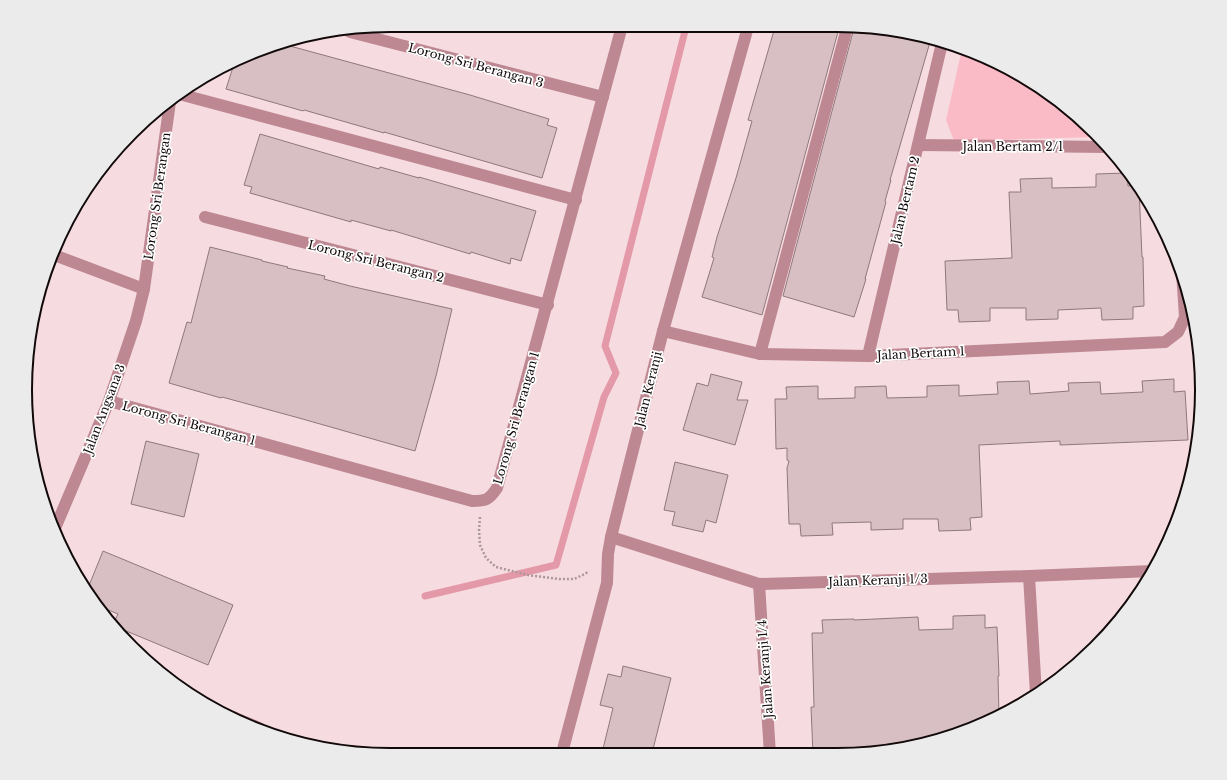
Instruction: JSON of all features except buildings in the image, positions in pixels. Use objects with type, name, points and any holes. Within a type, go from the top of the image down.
[{"type":"street","name":"Lorong Sri Berangan 1","points":[[110,401],[472,501],[482,501],[490,498],[497,488],[548,305],[620,32]]},
{"type":"street","name":"Jalan Keranji","points":[[563,748],[607,583],[608,554],[611,537],[663,331],[747,32]]},
{"type":"street","points":[[760,354],[846,32]]},
{"type":"street","name":"Lorong Sri Berangan 3","points":[[357,34],[603,98]]},
{"type":"street","name":"Jalan Bertam 2","points":[[868,356],[941,48]]},
{"type":"street","points":[[186,96],[576,200]]},
{"type":"street","name":"Lorong Sri Berangan","points":[[144,289],[169,108]]},
{"type":"street","name":"Jalan Bertam 2/1","points":[[918,145],[1099,147]]},
{"type":"street","name":"Lorong Sri Berangan 2","points":[[205,217],[548,305]]},
{"type":"street","points":[[58,256],[144,289]]},
{"type":"street","name":"Jalan Angsana 3","points":[[57,523],[110,401],[136,321],[144,289]]},
{"type":"street","name":"Jalan Bertam 1","points":[[663,331],[760,354],[868,356],[1165,342],[1178,332],[1185,317],[1184,301]]},
{"type":"street","name":"Jalan Keranji 1/3","points":[[611,537],[759,584],[1146,571]]},
{"type":"street","points":[[1029,576],[1036,688]]},
{"type":"street","name":"Jalan Keranji 1/4","points":[[759,584],[770,748]]},
{"type":"path","points":[[482,501],[479,530],[480,546],[486,558],[496,567],[528,575],[559,579],[574,579],[585,574],[608,554]]},
{"type":"shaded area","points":[[961,54],[995,69],[1036,92],[1073,121],[1090,137],[954,141],[946,120]]},
{"type":"waterway","points":[[425,596],[556,565],[604,397],[616,373],[605,346],[685,32]]}]
